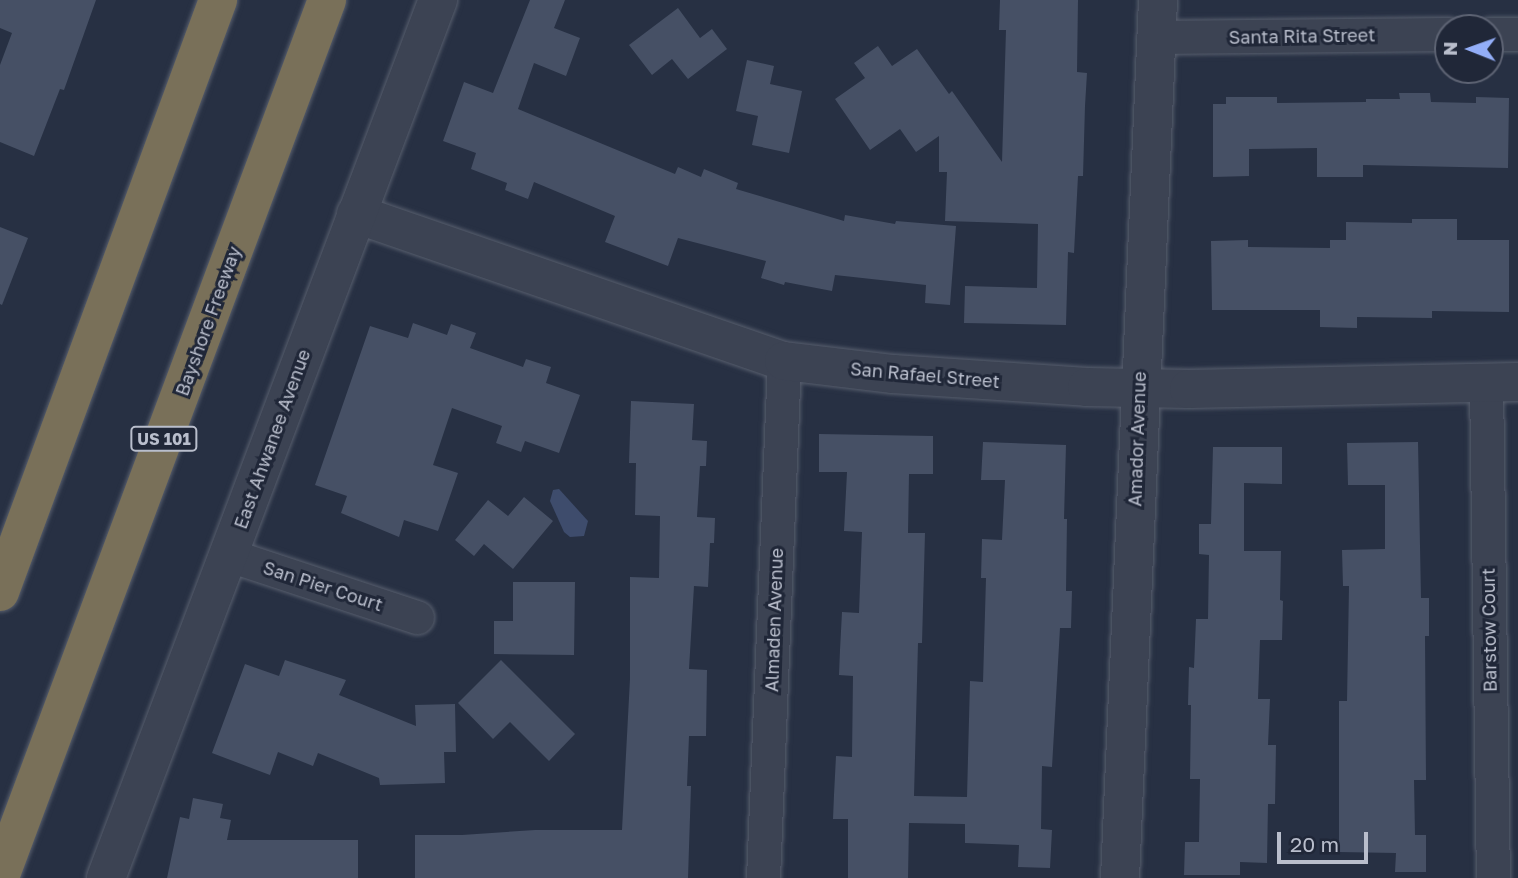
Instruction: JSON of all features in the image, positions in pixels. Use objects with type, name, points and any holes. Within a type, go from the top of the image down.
[{"type":"highway","points":[[0,592],[218,0]]},
{"type":"highway","name":"Bayshore Freeway","points":[[0,877],[327,0]]},
{"type":"street","name":"East Ahwanee Avenue","points":[[106,878],[438,0]]},
{"type":"street","name":"Amador Avenue","points":[[1120,878],[1139,388],[1158,0]]},
{"type":"street","name":"Santa Rita Street","points":[[1156,37],[1434,34]]},
{"type":"street","name":"San Rafael Street","points":[[356,214],[784,361],[892,374],[1139,388],[1502,382]]},
{"type":"street","name":"Almaden Avenue","points":[[763,878],[784,361]]},
{"type":"street","name":"Barstow Court","points":[[1493,878],[1502,382]]},
{"type":"street","name":"San Pier Court","points":[[229,555],[417,617]]},
{"type":"water","points":[[559,489],[588,521],[584,536],[570,537],[564,532],[550,501],[553,490]]},
{"type":"building","points":[[0,0],[96,0],[64,90],[60,89],[34,156],[0,142],[0,65],[12,33],[0,28]]},
{"type":"building","points":[[530,0],[565,0],[554,28],[580,38],[566,76],[534,63],[518,109],[675,174],[678,167],[701,177],[704,169],[738,183],[736,189],[844,221],[845,215],[895,224],[896,221],[956,226],[950,305],[925,303],[926,285],[835,275],[832,291],[785,282],[784,285],[761,278],[766,261],[678,238],[668,266],[605,242],[615,216],[534,182],[528,199],[505,190],[507,183],[471,169],[476,153],[443,141],[464,82],[493,93]]},
{"type":"building","points":[[1000,0],[1078,0],[1077,72],[1087,73],[1083,176],[1078,176],[1074,253],[1068,252],[1066,325],[964,323],[965,286],[1037,288],[1038,224],[945,221],[947,172],[939,172],[939,136],[916,152],[900,129],[870,150],[835,99],[865,78],[854,63],[878,46],[892,66],[917,49],[949,94],[952,91],[1002,162],[1006,30],[999,30]]},
{"type":"building","points":[[678,8],[700,38],[712,29],[727,49],[688,79],[672,59],[652,75],[629,45]]},
{"type":"building","points":[[747,60],[774,66],[770,84],[802,91],[789,153],[752,145],[758,116],[736,111]]},
{"type":"building","points":[[1399,93],[1430,93],[1431,102],[1476,103],[1476,97],[1509,98],[1508,168],[1363,165],[1363,177],[1317,177],[1317,148],[1249,149],[1249,176],[1213,177],[1213,104],[1226,104],[1226,97],[1277,97],[1277,103],[1366,102],[1366,99],[1400,99]]},
{"type":"building","points":[[1412,219],[1457,219],[1457,240],[1509,240],[1509,312],[1432,311],[1432,318],[1357,317],[1357,328],[1320,327],[1320,310],[1212,310],[1211,241],[1248,240],[1248,247],[1330,248],[1330,240],[1346,240],[1346,222],[1412,223]]},
{"type":"building","points":[[0,227],[28,238],[2,305],[0,304]]},
{"type":"building","points":[[413,323],[447,335],[451,324],[476,333],[470,348],[523,367],[526,359],[551,367],[546,383],[580,395],[559,453],[525,441],[521,452],[496,443],[502,426],[452,408],[433,465],[458,473],[438,531],[404,520],[399,537],[341,513],[347,496],[315,485],[370,326],[408,338]]},
{"type":"building","points":[[631,401],[694,404],[692,440],[707,441],[706,466],[700,466],[697,517],[715,518],[714,543],[710,543],[708,587],[694,586],[689,669],[707,670],[706,736],[689,736],[687,786],[691,786],[688,878],[415,878],[415,835],[535,830],[622,830],[630,679],[630,577],[659,578],[660,516],[635,515],[636,463],[629,463]]},
{"type":"building","points":[[819,434],[933,436],[933,474],[909,474],[908,533],[925,533],[922,643],[918,643],[914,796],[967,797],[970,681],[983,682],[986,578],[981,578],[982,539],[1002,540],[1005,480],[981,480],[983,442],[1066,445],[1064,519],[1067,519],[1066,591],[1072,591],[1071,628],[1060,628],[1052,767],[1042,766],[1041,829],[1052,830],[1050,868],[1018,867],[1019,845],[965,843],[965,824],[909,823],[908,878],[848,878],[848,819],[833,819],[836,756],[852,757],[853,676],[839,675],[840,650],[842,612],[859,613],[862,532],[844,531],[847,472],[819,472]]},
{"type":"building","points":[[1418,442],[1421,598],[1429,598],[1429,636],[1425,636],[1426,780],[1414,780],[1415,835],[1426,835],[1426,872],[1395,872],[1396,853],[1339,852],[1339,701],[1347,701],[1349,586],[1343,586],[1342,550],[1385,549],[1385,485],[1348,485],[1347,443]]},
{"type":"building","points":[[1213,447],[1282,447],[1282,484],[1244,483],[1244,551],[1281,551],[1282,640],[1260,640],[1258,699],[1270,699],[1268,745],[1276,745],[1275,804],[1268,804],[1267,863],[1240,862],[1240,875],[1184,875],[1185,842],[1199,842],[1200,779],[1190,779],[1189,667],[1194,668],[1196,619],[1208,619],[1209,555],[1199,554],[1199,524],[1211,524]]},
{"type":"building","points":[[524,497],[553,521],[513,569],[484,544],[474,556],[455,540],[488,500],[508,516]]},
{"type":"building","points":[[513,582],[575,582],[574,655],[494,654],[494,621],[513,621]]},
{"type":"building","points":[[285,660],[346,680],[339,695],[416,726],[415,705],[455,704],[456,752],[444,752],[445,783],[380,785],[379,778],[318,753],[313,766],[278,752],[270,775],[212,753],[245,664],[279,676]]},
{"type":"building","points":[[501,660],[575,734],[549,761],[510,722],[493,739],[458,703]]},
{"type":"building","points":[[193,798],[223,804],[220,818],[231,820],[227,840],[358,840],[358,878],[167,878],[180,817],[189,819]]}]
